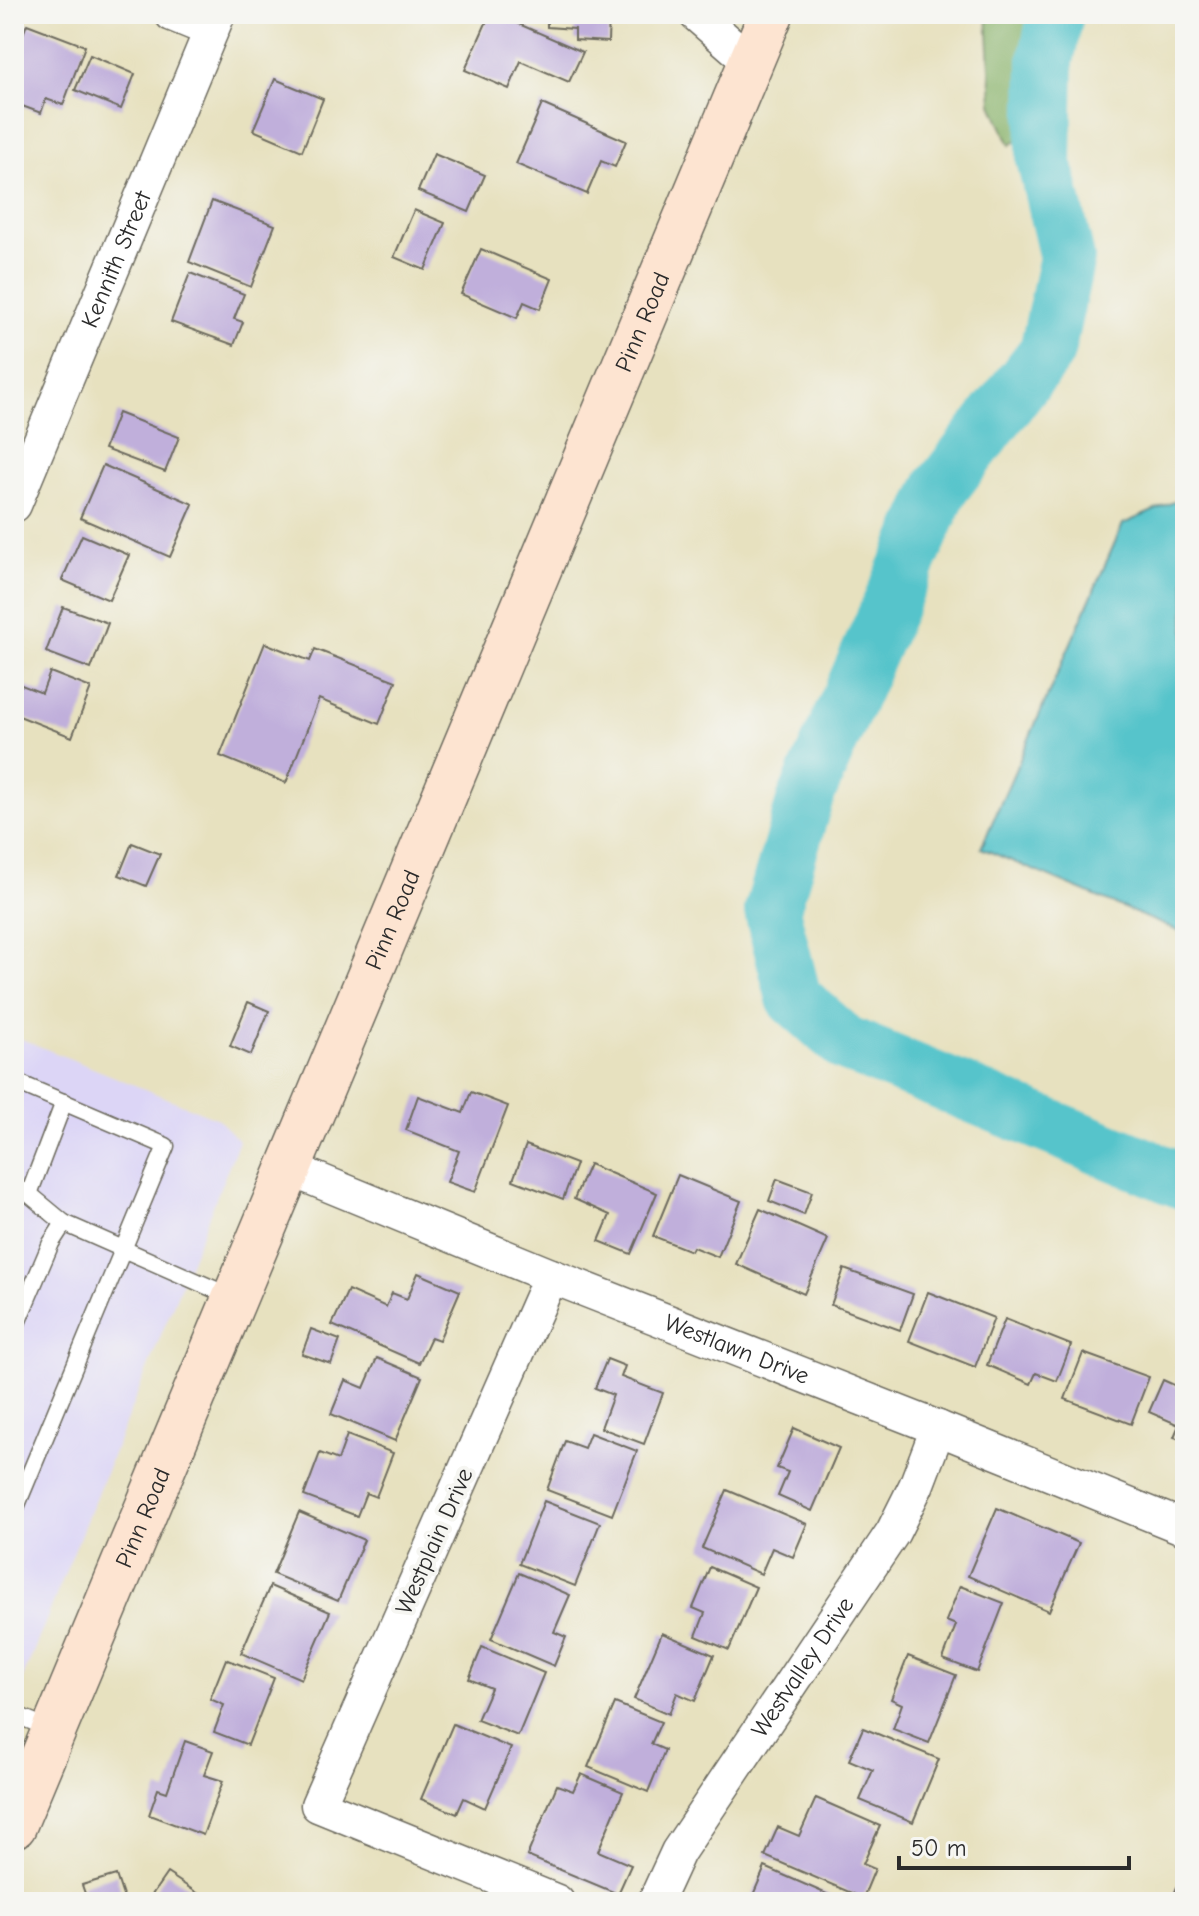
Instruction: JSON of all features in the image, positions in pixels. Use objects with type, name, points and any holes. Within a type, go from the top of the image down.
[{"type":"street","points":[[172,14],[215,22]]},
{"type":"street","points":[[696,14],[751,62]]},
{"type":"street","name":"Pinn Road","points":[[14,1826],[771,14]]},
{"type":"street","name":"Kennith Street","points":[[14,505],[23,460],[215,22]]},
{"type":"street","name":"Westlawn Drive","points":[[288,1168],[1185,1528]]},
{"type":"street","name":"Westplain Drive","points":[[551,1276],[318,1805],[557,1902]]},
{"type":"street","name":"Westvalley Drive","points":[[655,1902],[678,1852],[893,1532],[916,1486],[938,1428]]},
{"type":"lane","points":[[14,1081],[166,1146],[14,1512]]},
{"type":"lane","points":[[64,1102],[22,1191],[64,1223],[234,1297]]},
{"type":"lane","points":[[14,1330],[51,1243],[64,1223]]},
{"type":"lane","points":[[14,1714],[53,1731]]},
{"type":"shaded area","points":[[14,1036],[218,1119],[239,1141],[14,1700]]},
{"type":"green space","points":[[987,14],[1079,14],[1060,115],[1010,145],[992,104]]},
{"type":"water","points":[[1185,497],[1185,934],[981,848],[1123,524]]},
{"type":"building","points":[[490,14],[583,52],[569,82],[521,61],[509,89],[465,70]]},
{"type":"building","points":[[547,14],[609,14],[608,42],[575,40],[575,29],[547,27]]},
{"type":"building","points":[[27,24],[85,46],[63,105],[46,99],[41,113],[14,103],[14,58]]},
{"type":"building","points":[[90,55],[135,74],[121,109],[75,90]]},
{"type":"building","points":[[275,79],[323,99],[302,151],[253,130]]},
{"type":"building","points":[[542,104],[626,141],[615,167],[601,161],[587,194],[516,164]]},
{"type":"building","points":[[434,154],[485,175],[469,212],[418,191]]},
{"type":"building","points":[[212,201],[275,225],[251,287],[189,262]]},
{"type":"building","points":[[414,210],[445,223],[425,270],[394,257]]},
{"type":"building","points":[[481,249],[552,279],[540,309],[524,302],[517,318],[461,294]]},
{"type":"building","points":[[190,273],[244,294],[234,319],[243,322],[234,345],[171,322]]},
{"type":"building","points":[[118,413],[179,437],[165,472],[104,449]]},
{"type":"building","points":[[103,465],[193,504],[170,557],[80,518]]},
{"type":"building","points":[[82,535],[129,555],[109,600],[62,580]]},
{"type":"building","points":[[63,607],[108,623],[91,669],[46,652]]},
{"type":"building","points":[[265,643],[310,661],[315,649],[396,681],[379,724],[319,699],[286,783],[220,756]]},
{"type":"building","points":[[50,672],[91,688],[72,737],[14,714],[14,699],[19,684],[42,693]]},
{"type":"building","points":[[132,843],[160,854],[146,886],[119,875]]},
{"type":"building","points":[[248,1002],[269,1011],[251,1055],[230,1046]]},
{"type":"building","points":[[471,1092],[508,1106],[475,1192],[447,1182],[459,1151],[406,1130],[418,1096],[463,1113]]},
{"type":"building","points":[[526,1145],[576,1164],[563,1199],[513,1180]]},
{"type":"building","points":[[589,1164],[657,1193],[631,1254],[599,1241],[610,1215],[574,1199]]},
{"type":"building","points":[[678,1175],[741,1201],[718,1257],[693,1247],[691,1251],[653,1236]]},
{"type":"building","points":[[777,1179],[812,1192],[804,1215],[769,1201]]},
{"type":"building","points":[[760,1209],[828,1239],[804,1294],[736,1264]]},
{"type":"building","points":[[844,1269],[913,1294],[900,1330],[831,1305]]},
{"type":"building","points":[[418,1273],[460,1291],[439,1340],[431,1337],[419,1363],[332,1325],[348,1290],[386,1307],[392,1293],[407,1299]]},
{"type":"building","points":[[928,1292],[994,1318],[975,1367],[909,1341]]},
{"type":"building","points":[[1005,1319],[1071,1345],[1057,1381],[1036,1373],[1031,1384],[987,1365]]},
{"type":"building","points":[[311,1329],[340,1340],[331,1364],[302,1354]]},
{"type":"building","points":[[1083,1353],[1149,1377],[1131,1424],[1065,1399]]},
{"type":"building","points":[[377,1358],[422,1377],[395,1441],[331,1414],[345,1380],[364,1388]]},
{"type":"building","points":[[607,1359],[625,1366],[621,1377],[663,1393],[644,1444],[601,1428],[613,1395],[595,1388]]},
{"type":"building","points":[[1163,1380],[1185,1390],[1185,1441],[1174,1437],[1179,1425],[1149,1412]]},
{"type":"building","points":[[794,1428],[839,1448],[812,1511],[778,1496],[788,1472],[777,1468]]},
{"type":"building","points":[[590,1433],[637,1451],[612,1515],[547,1490],[565,1441],[584,1448]]},
{"type":"building","points":[[347,1435],[393,1453],[376,1497],[366,1493],[357,1516],[304,1496],[320,1453],[338,1460]]},
{"type":"building","points":[[727,1490],[807,1524],[793,1557],[772,1548],[761,1574],[702,1548]]},
{"type":"building","points":[[544,1501],[600,1523],[575,1586],[519,1564]]},
{"type":"building","points":[[997,1508],[1079,1543],[1049,1611],[968,1576]]},
{"type":"building","points":[[299,1512],[364,1540],[338,1601],[273,1574]]},
{"type":"building","points":[[710,1567],[756,1587],[729,1650],[696,1636],[705,1613],[693,1608]]},
{"type":"building","points":[[519,1573],[570,1595],[554,1632],[566,1637],[554,1666],[491,1639]]},
{"type":"building","points":[[270,1586],[330,1612],[301,1679],[241,1653]]},
{"type":"building","points":[[960,1586],[1004,1603],[977,1672],[943,1659],[956,1625],[946,1621]]},
{"type":"building","points":[[662,1633],[714,1655],[695,1701],[677,1693],[669,1714],[634,1699]]},
{"type":"building","points":[[482,1647],[544,1673],[518,1736],[477,1720],[491,1688],[469,1679]]},
{"type":"building","points":[[908,1656],[956,1675],[929,1743],[893,1729],[902,1704],[891,1699]]},
{"type":"building","points":[[226,1659],[274,1678],[248,1745],[214,1732],[224,1705],[210,1699]]},
{"type":"building","points":[[615,1703],[661,1722],[651,1744],[665,1750],[648,1792],[588,1767]]},
{"type":"building","points":[[453,1724],[511,1748],[485,1808],[464,1798],[457,1814],[421,1799]]},
{"type":"building","points":[[863,1728],[939,1759],[913,1822],[860,1800],[873,1770],[849,1760]]},
{"type":"building","points":[[185,1741],[213,1751],[204,1775],[223,1781],[203,1835],[149,1815],[158,1789],[167,1792]]},
{"type":"building","points":[[581,1774],[623,1792],[598,1851],[631,1865],[618,1894],[527,1856],[557,1785],[573,1791]]},
{"type":"building","points":[[816,1798],[880,1826],[863,1864],[875,1869],[863,1898],[765,1856],[778,1827],[799,1836]]},
{"type":"building","points":[[765,1867],[836,1898],[834,1902],[750,1902]]},
{"type":"building","points":[[167,1873],[211,1902],[147,1902]]},
{"type":"building","points":[[116,1875],[125,1902],[88,1902],[82,1885]]},
{"type":"building","points":[[1177,1887],[1185,1890],[1185,1902],[1171,1902]]},
{"type":"waterway","points":[[1056,14],[1046,60],[1044,159],[1067,258],[1047,351],[941,488],[805,799],[772,911],[794,998],[845,1043],[1185,1182]]}]
